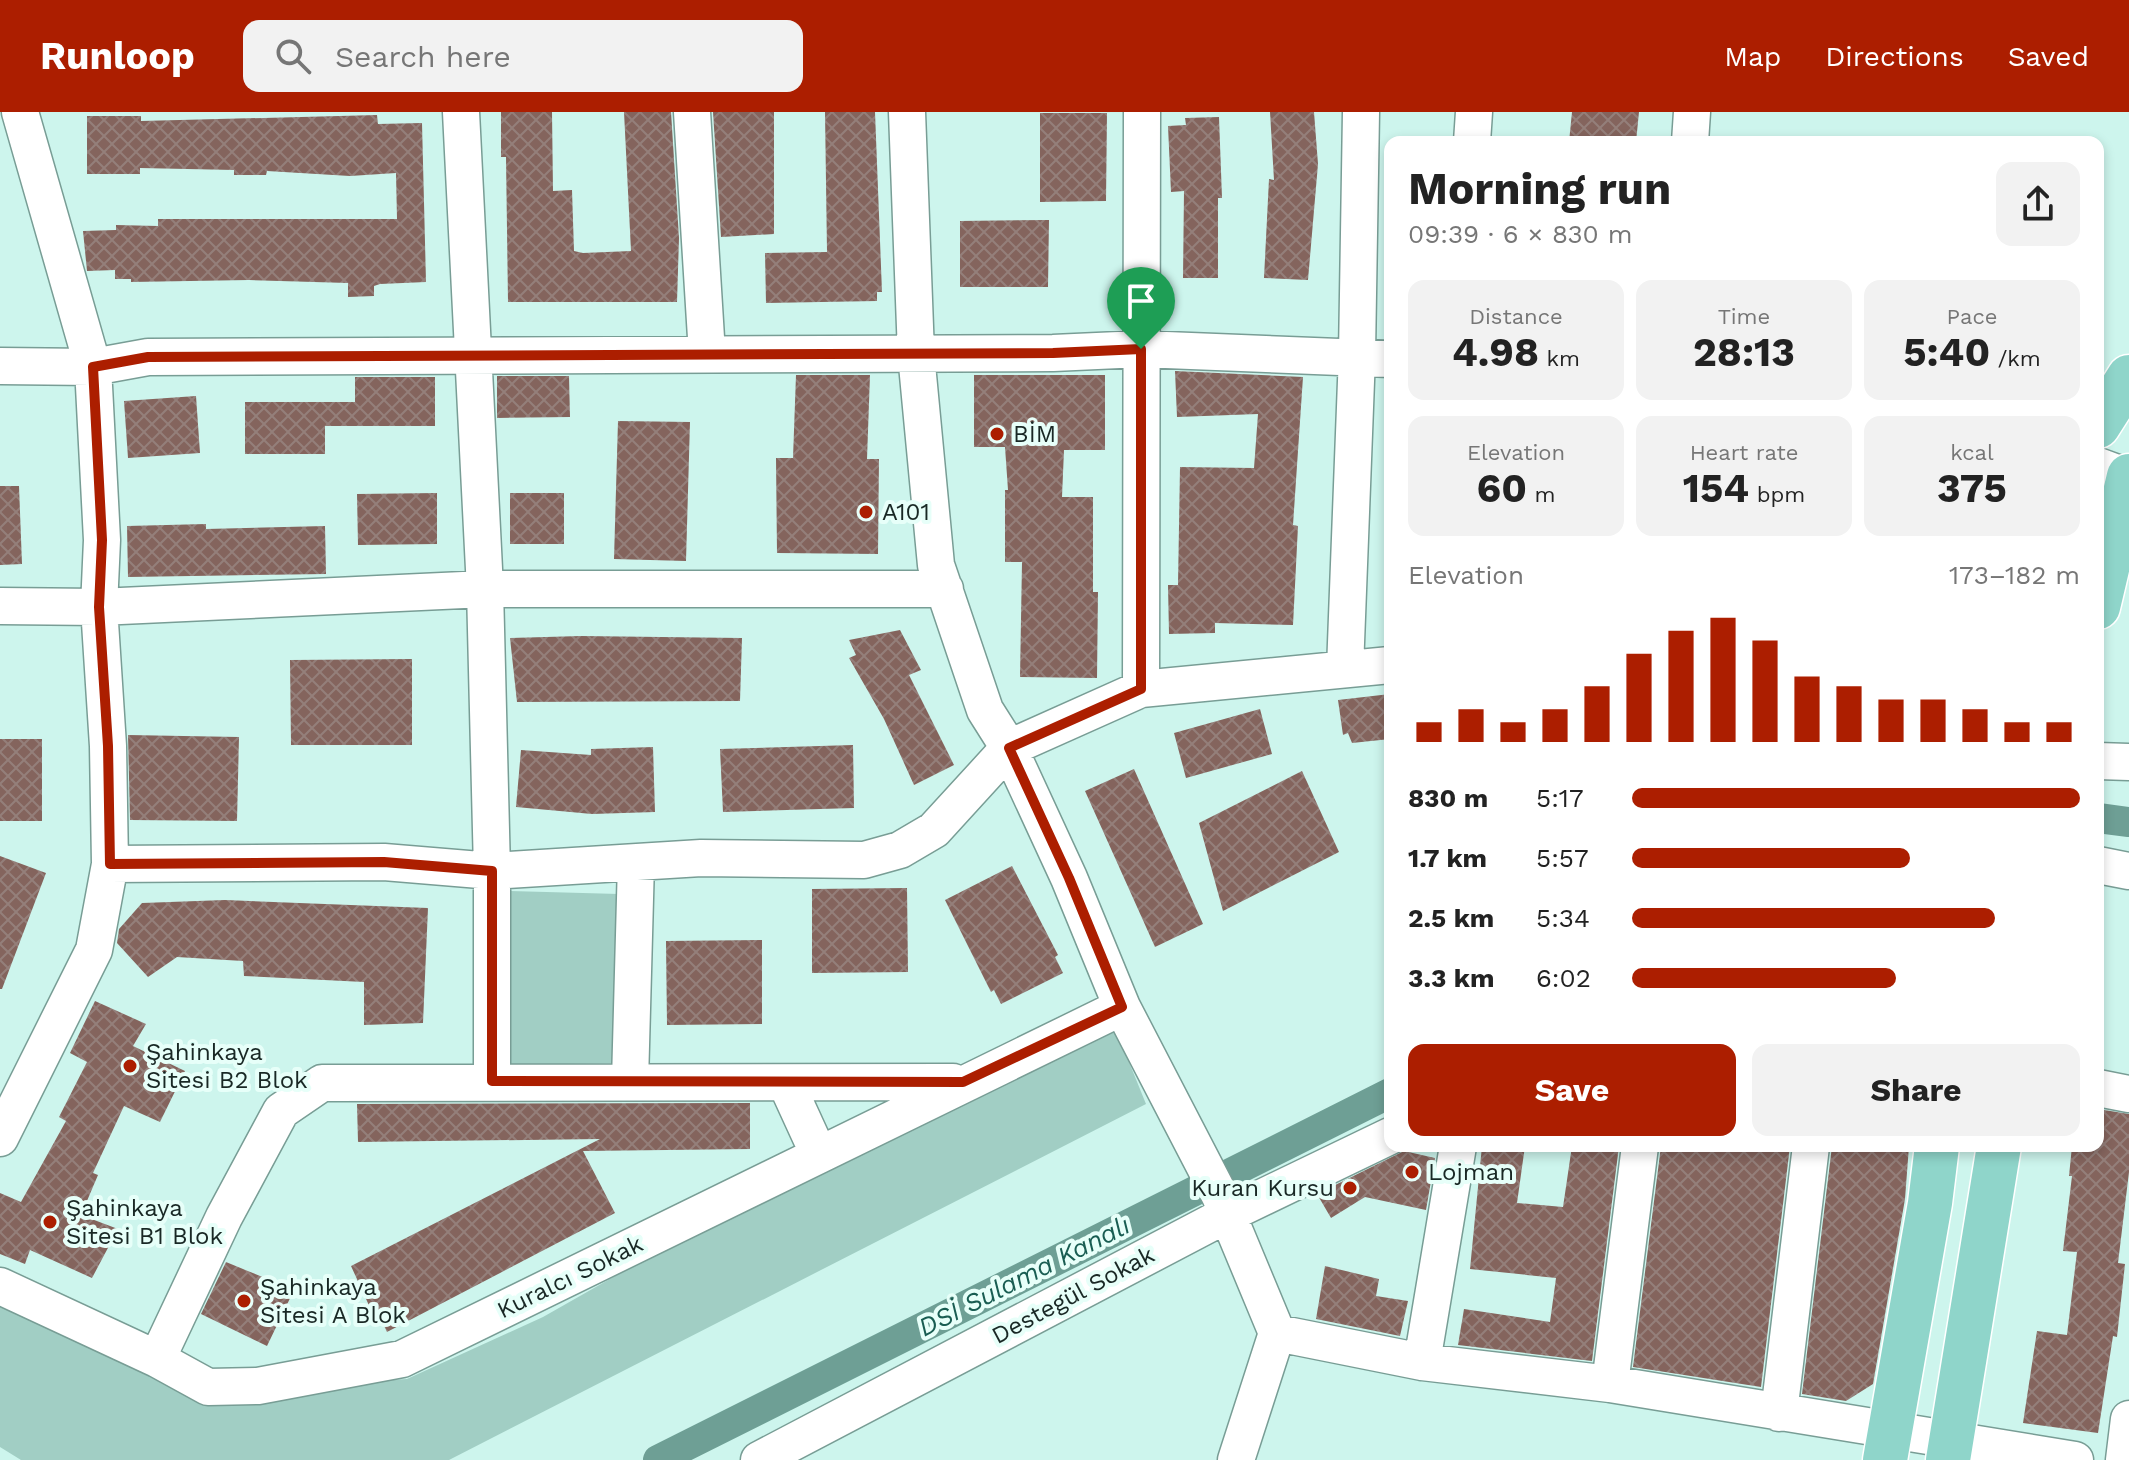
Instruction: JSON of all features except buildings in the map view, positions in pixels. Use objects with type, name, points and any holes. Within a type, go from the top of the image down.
[{"type":"main road","points":[[2104,417],[2129,377]]},
{"type":"main road","points":[[2104,582],[2129,476]]},
{"type":"main road","points":[[1888,1445],[1936,1152]]},
{"type":"main road","points":[[1949,1450],[1998,1152]]},
{"type":"street","points":[[0,1138],[94,950],[110,864],[108,746],[99,607],[102,540],[93,367],[20,112]]},
{"type":"street","points":[[461,112],[476,354],[485,589],[492,871],[492,1081]]},
{"type":"street","points":[[692,112],[707,354]]},
{"type":"street","points":[[907,112],[916,354],[936,565],[985,710],[1009,748],[1069,878],[1122,1007],[1223,1206],[1277,1333],[1236,1460]]},
{"type":"street","points":[[1141,689],[1142,112]]},
{"type":"street","points":[[1345,669],[1374,357],[1361,112]]},
{"type":"street","points":[[1472,136],[1474,112]]},
{"type":"street","points":[[1690,136],[1692,112]]},
{"type":"street","points":[[0,366],[93,367],[148,357],[916,354],[1141,349],[1374,357]]},
{"type":"street","points":[[2104,468],[2129,476]]},
{"type":"street","points":[[0,606],[99,607],[485,589],[945,589]]},
{"type":"street","points":[[110,864],[384,862],[492,871],[701,858],[864,860],[900,850],[934,830],[1009,748],[1141,689],[1384,666]]},
{"type":"street","points":[[2104,761],[2129,762]]},
{"type":"street","points":[[630,1082],[636,862]]},
{"type":"street","points":[[2104,866],[2129,871]]},
{"type":"street","name":"Kuralcı Sokak","points":[[0,1286],[157,1359],[208,1387],[258,1386],[402,1359],[963,1082],[1122,1007]]},
{"type":"street","points":[[157,1359],[224,1217],[281,1111],[322,1083],[963,1082]]},
{"type":"street","points":[[786,1083],[819,1155]]},
{"type":"street","points":[[2104,1089],[2129,1094]]},
{"type":"street","name":"Destegül Sokak","points":[[759,1460],[1223,1206],[1384,1139]]},
{"type":"street","points":[[1422,1362],[1457,1152]]},
{"type":"street","points":[[1610,1384],[1639,1152]]},
{"type":"street","points":[[1779,1413],[1810,1152]]},
{"type":"street","points":[[1277,1333],[1422,1362],[1610,1384],[1779,1413],[1888,1445],[2075,1460]]},
{"type":"street","points":[[2124,1460],[2129,1419]]},
{"type":"green space","points":[[510,891],[619,894],[624,1063],[508,1065]]},
{"type":"green space","points":[[1112,1020],[1146,1104],[449,1460],[21,1460],[0,1447],[0,1294],[193,1392],[407,1379],[543,1317],[749,1200]]},
{"type":"waterway","name":"DSİ Sulama Kanalı","points":[[2104,819],[2129,822]]},
{"type":"waterway","name":"DSİ Sulama Kanalı","points":[[658,1460],[1384,1096]]},
{"type":"place","name":"BİM","points":[[997,434]]},
{"type":"place","name":"A101","points":[[866,512]]},
{"type":"place","name":"Şahinkaya Sitesi B2 Blok","points":[[130,1066]]},
{"type":"place","name":"Lojman","points":[[1412,1172]]},
{"type":"place","name":"Kuran Kursu","points":[[1350,1188]]},
{"type":"place","name":"Şahinkaya Sitesi B1 Blok","points":[[50,1222]]},
{"type":"place","name":"Şahinkaya Sitesi A Blok","points":[[244,1301]]},
{"type":"route","points":[[1141,349],[1141,689],[1009,748],[1069,878],[1122,1007],[963,1082],[492,1081],[492,871],[384,862],[110,864],[108,746],[99,607],[102,540],[93,367],[148,357],[1053,353],[1141,349]]}]
